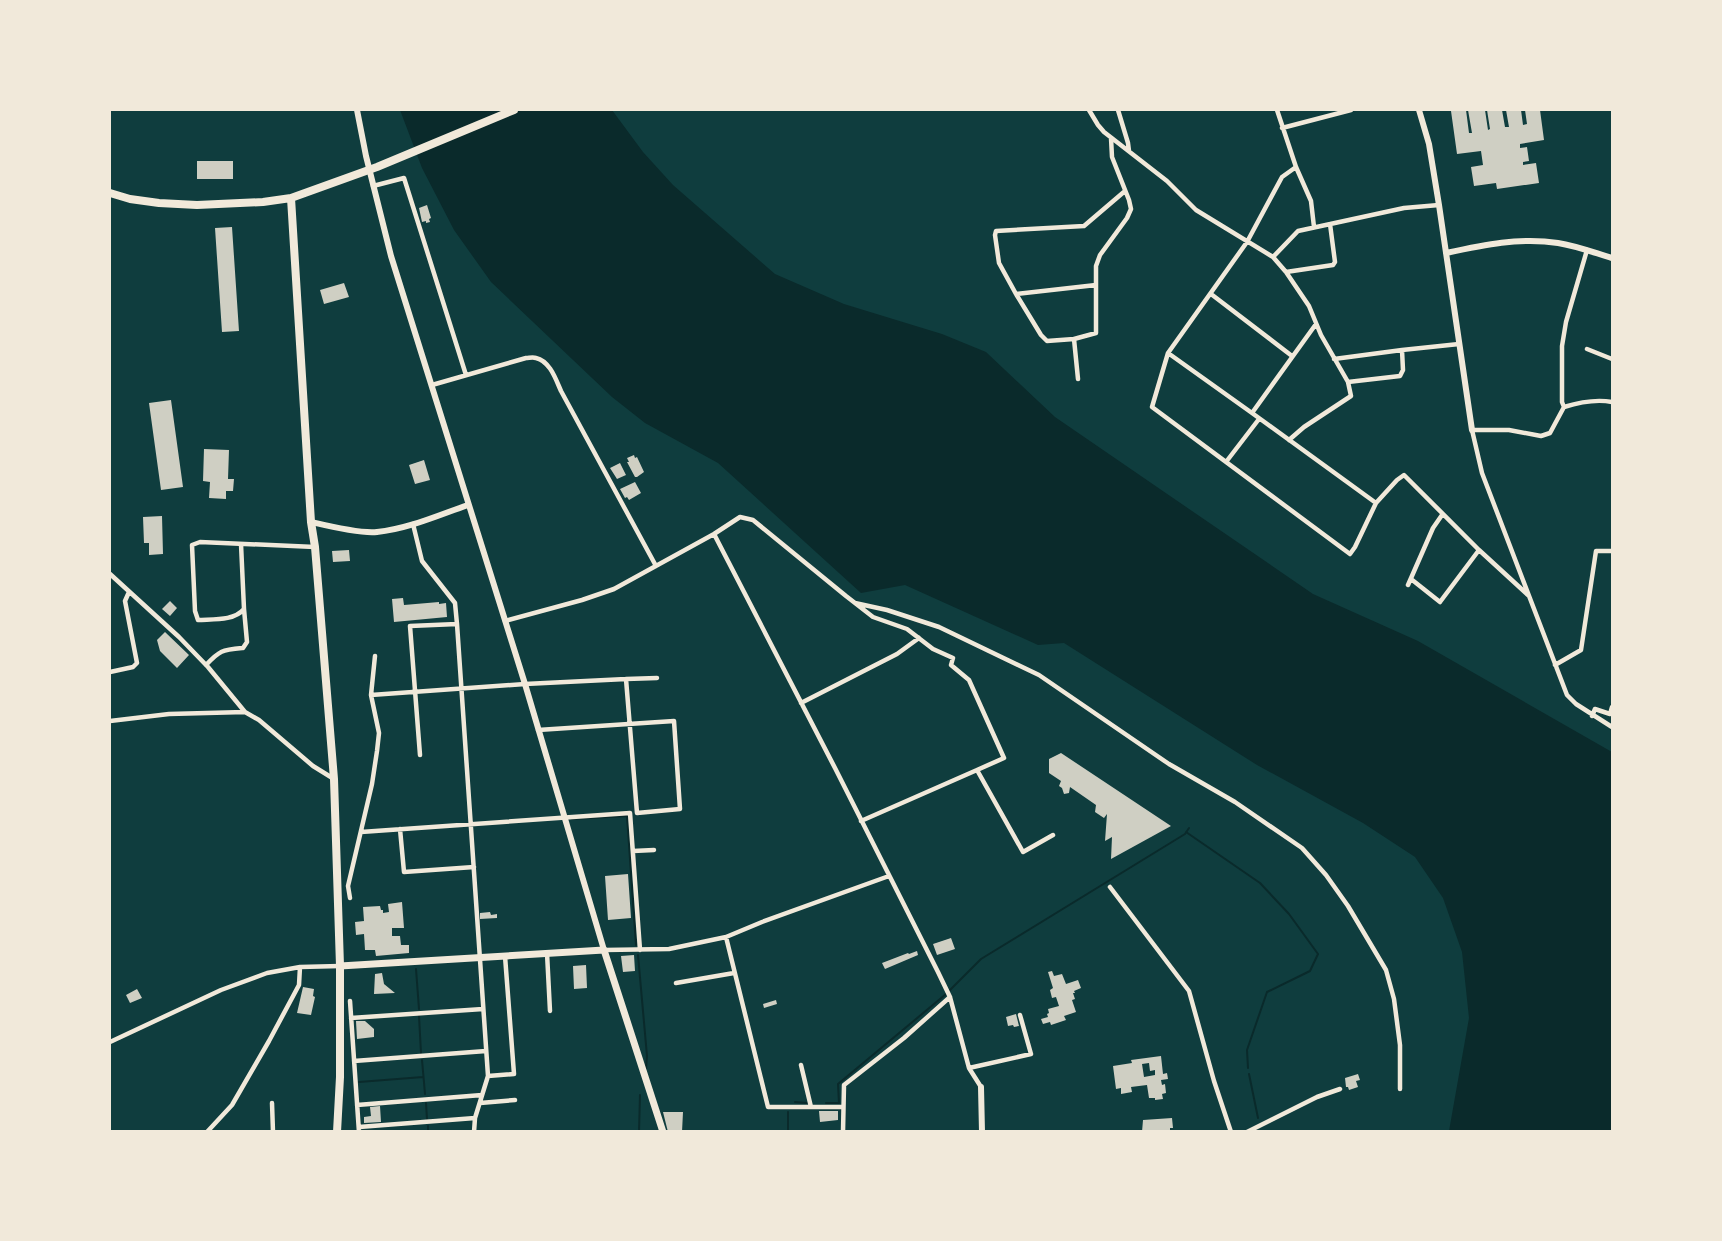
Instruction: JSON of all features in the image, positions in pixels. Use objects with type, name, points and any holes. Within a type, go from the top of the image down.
[{"type":"highway","points":[[110,193],[159,203],[197,206],[291,198],[377,167],[514,110]]},
{"type":"highway","points":[[291,198],[311,522],[334,779],[340,1077],[337,1131]]},
{"type":"main road","points":[[339,966],[604,950],[663,1131]]},
{"type":"street","points":[[357,110],[391,256],[525,684],[604,950],[684,947],[726,937],[889,876]]},
{"type":"street","points":[[1089,110],[1098,125],[1111,138],[1167,182],[1196,210],[1273,257],[1309,306],[1316,324],[1348,382],[1351,396],[1304,427],[1289,440]]},
{"type":"street","points":[[1118,110],[1129,152]]},
{"type":"street","points":[[1277,110],[1296,166],[1311,201],[1314,227]]},
{"type":"street","points":[[1282,128],[1351,110]]},
{"type":"street","points":[[1419,110],[1429,144],[1472,430],[1482,473],[1567,695],[1592,716],[1612,727]]},
{"type":"street","points":[[1111,138],[1112,157],[1125,191],[1131,209],[1100,255],[1096,266],[1096,333],[1074,339],[1047,341],[1041,335],[999,263],[996,231],[1084,226],[1125,191]]},
{"type":"street","points":[[1296,166],[1282,177],[1247,242],[1167,353],[1152,407],[1350,554],[1376,503],[1404,475],[1442,515],[1530,597]]},
{"type":"street","points":[[373,186],[404,178],[466,375]]},
{"type":"street","points":[[1273,257],[1299,231],[1404,208],[1439,205]]},
{"type":"street","points":[[1286,272],[1332,265],[1335,262],[1330,224]]},
{"type":"street","points":[[1446,253],[1517,241],[1559,243],[1612,258]]},
{"type":"street","points":[[1564,407],[1562,402],[1562,346],[1566,322],[1587,250]]},
{"type":"street","points":[[1016,294],[1096,285]]},
{"type":"street","points":[[1211,294],[1293,356]]},
{"type":"street","points":[[1252,413],[1316,324]]},
{"type":"street","points":[[1074,339],[1078,379]]},
{"type":"street","points":[[1335,359],[1459,344]]},
{"type":"street","points":[[1587,349],[1612,359]]},
{"type":"street","points":[[1348,382],[1400,376],[1403,370],[1402,350]]},
{"type":"street","points":[[1167,353],[1376,503]]},
{"type":"street","points":[[432,385],[526,358],[537,358],[544,363],[552,373],[656,566]]},
{"type":"street","points":[[1472,430],[1509,430],[1541,436],[1550,433],[1564,407],[1575,403],[1600,400],[1612,402]]},
{"type":"street","points":[[1226,462],[1259,419]]},
{"type":"street","points":[[311,522],[375,533],[413,524],[468,505]]},
{"type":"street","points":[[1408,585],[1433,528],[1442,515]]},
{"type":"street","points":[[505,621],[582,600],[614,588],[714,534],[740,517],[753,520],[873,617],[907,629],[933,649],[952,658],[951,664],[969,680],[1004,758],[861,821]]},
{"type":"street","points":[[413,524],[422,561],[455,603],[458,624],[488,1076],[475,1118],[474,1131]]},
{"type":"street","points":[[714,534],[950,997],[969,1068],[981,1087],[982,1131]]},
{"type":"street","points":[[244,609],[240,614],[222,619],[198,620],[195,612],[192,545],[200,542],[315,547]]},
{"type":"street","points":[[206,665],[223,650],[243,648],[247,642],[241,544]]},
{"type":"street","points":[[1411,579],[1440,602],[1479,550]]},
{"type":"street","points":[[1555,665],[1581,650],[1596,551],[1612,551]]},
{"type":"street","points":[[110,574],[206,665],[245,712],[260,720],[314,766],[334,779]]},
{"type":"street","points":[[110,672],[133,667],[137,663],[125,601],[129,592]]},
{"type":"street","points":[[855,603],[887,610],[939,627],[1039,675],[1169,764],[1235,802],[1302,848],[1326,875],[1348,906],[1386,970],[1394,999],[1400,1045],[1400,1089]]},
{"type":"street","points":[[420,755],[410,626],[458,624]]},
{"type":"street","points":[[801,703],[897,654],[919,638]]},
{"type":"street","points":[[350,898],[348,886],[372,784],[379,733],[371,695],[375,656]]},
{"type":"street","points":[[371,695],[525,684],[657,678]]},
{"type":"street","points":[[538,730],[629,724],[674,721],[680,809],[637,813],[629,724],[626,679]]},
{"type":"street","points":[[1592,716],[1595,709],[1610,714],[1612,708]]},
{"type":"street","points":[[110,721],[169,714],[245,712]]},
{"type":"street","points":[[977,770],[1023,852],[1053,835]]},
{"type":"street","points":[[361,831],[630,813],[640,950]]},
{"type":"street","points":[[400,829],[404,872],[474,867]]},
{"type":"street","points":[[633,851],[654,850]]},
{"type":"street","points":[[1110,887],[1189,991],[1211,1072],[1231,1131]]},
{"type":"street","points":[[726,937],[768,1107],[843,1107]]},
{"type":"street","points":[[547,953],[550,1011]]},
{"type":"street","points":[[488,1076],[513,1074],[505,956]]},
{"type":"street","points":[[110,1042],[221,990],[267,973],[300,967],[339,966]]},
{"type":"street","points":[[207,1131],[232,1105],[269,1041],[299,985],[300,967]]},
{"type":"street","points":[[676,983],[734,973]]},
{"type":"street","points":[[843,1131],[844,1085],[904,1038],[950,997]]},
{"type":"street","points":[[350,1001],[359,1129],[475,1118]]},
{"type":"street","points":[[351,1018],[483,1009]]},
{"type":"street","points":[[969,1068],[1031,1054],[1020,1015]]},
{"type":"street","points":[[354,1061],[486,1051]]},
{"type":"street","points":[[801,1065],[811,1107]]},
{"type":"street","points":[[1247,1131],[1317,1097],[1340,1089]]},
{"type":"street","points":[[357,1105],[482,1095]]},
{"type":"street","points":[[480,1103],[516,1100]]},
{"type":"street","points":[[272,1103],[273,1131]]},
{"type":"water","points":[[400,110],[612,110],[643,152],[673,185],[775,274],[844,304],[942,334],[986,352],[1055,417],[1313,594],[1418,641],[1612,752],[1612,1131],[1449,1131],[1469,1018],[1462,952],[1443,898],[1415,857],[1363,823],[1257,765],[1064,643],[1038,645],[905,585],[861,593],[718,463],[645,423],[612,397],[491,282],[454,230],[422,168]]},
{"type":"building","points":[[1466,110],[1469,133],[1472,133],[1468,110],[1485,110],[1488,130],[1490,129],[1487,110],[1502,110],[1505,127],[1509,127],[1506,110],[1521,110],[1523,125],[1527,124],[1525,110],[1540,110],[1544,140],[1520,144],[1520,148],[1527,147],[1529,161],[1523,162],[1523,165],[1536,163],[1539,183],[1497,189],[1496,183],[1474,186],[1471,167],[1483,165],[1481,151],[1457,154],[1451,111]]},
{"type":"building","points":[[197,161],[233,161],[233,179],[197,179]]},
{"type":"building","points":[[427,205],[431,218],[430,222],[426,223],[426,221],[422,222],[419,208]]},
{"type":"building","points":[[232,227],[239,331],[222,332],[215,228]]},
{"type":"building","points":[[344,283],[349,297],[324,304],[320,290]]},
{"type":"building","points":[[171,400],[183,487],[161,490],[149,403]]},
{"type":"building","points":[[204,449],[229,450],[228,479],[234,479],[233,491],[226,491],[226,499],[209,498],[210,482],[203,481]]},
{"type":"building","points":[[634,455],[644,472],[637,477],[627,462],[629,462],[627,458]]},
{"type":"building","points":[[424,460],[430,480],[415,484],[409,465]]},
{"type":"building","points":[[620,463],[626,475],[617,479],[610,468]]},
{"type":"building","points":[[635,482],[641,493],[629,500],[625,498],[620,489]]},
{"type":"building","points":[[162,516],[163,554],[149,555],[149,543],[144,543],[143,517]]},
{"type":"building","points":[[349,550],[350,561],[333,562],[332,551]]},
{"type":"building","points":[[403,598],[404,605],[446,603],[447,617],[394,622],[392,599]]},
{"type":"building","points":[[170,601],[177,608],[170,616],[162,609]]},
{"type":"building","points":[[165,632],[189,655],[177,668],[160,651],[157,640]]},
{"type":"building","points":[[1061,753],[1171,826],[1111,859],[1112,837],[1105,841],[1107,814],[1104,818],[1095,812],[1096,805],[1070,787],[1069,793],[1064,794],[1059,786],[1061,781],[1049,773],[1049,759]]},
{"type":"building","points":[[628,874],[631,918],[608,920],[605,876]]},
{"type":"building","points":[[402,902],[404,928],[392,928],[392,936],[400,936],[401,945],[409,945],[409,953],[376,956],[375,950],[365,950],[364,934],[356,935],[355,922],[364,921],[363,907],[380,906],[383,913],[389,912],[388,904]]},
{"type":"building","points":[[490,912],[491,915],[497,914],[497,918],[480,919],[480,913]]},
{"type":"building","points":[[951,938],[955,949],[937,955],[933,944]]},
{"type":"building","points":[[917,951],[918,955],[885,969],[882,963],[908,953]]},
{"type":"building","points":[[634,955],[635,971],[623,972],[621,956]]},
{"type":"building","points":[[586,965],[587,988],[574,989],[573,966]]},
{"type":"building","points":[[1052,971],[1054,976],[1062,974],[1066,984],[1078,980],[1081,988],[1073,993],[1075,999],[1072,1000],[1076,1012],[1064,1016],[1066,1020],[1051,1025],[1050,1022],[1043,1024],[1041,1019],[1048,1017],[1048,1009],[1059,1006],[1056,997],[1052,998],[1050,990],[1053,988],[1048,972]]},
{"type":"building","points":[[382,973],[384,984],[395,993],[374,994],[375,974]]},
{"type":"building","points":[[303,987],[314,989],[313,996],[315,997],[311,1015],[297,1013]]},
{"type":"building","points":[[137,989],[142,998],[130,1003],[126,995]]},
{"type":"building","points":[[776,1000],[777,1004],[764,1008],[763,1004]]},
{"type":"building","points":[[1016,1014],[1019,1026],[1008,1026],[1006,1017]]},
{"type":"building","points":[[356,1021],[365,1021],[374,1029],[374,1037],[357,1039]]},
{"type":"building","points":[[1161,1056],[1163,1074],[1167,1073],[1168,1079],[1161,1080],[1162,1085],[1165,1084],[1166,1093],[1162,1094],[1163,1099],[1149,1098],[1147,1085],[1131,1087],[1132,1092],[1121,1094],[1121,1088],[1116,1089],[1113,1066],[1132,1063],[1131,1060]],"holes":[[[1149,1063],[1150,1071],[1155,1070],[1155,1075],[1144,1077],[1142,1064]]]},
{"type":"building","points":[[1358,1074],[1360,1080],[1356,1081],[1358,1087],[1349,1090],[1346,1087],[1345,1078]]},
{"type":"building","points":[[380,1106],[381,1122],[364,1123],[364,1117],[371,1116],[370,1107]]},
{"type":"building","points":[[819,1111],[838,1111],[838,1120],[820,1122]]},
{"type":"building","points":[[663,1112],[683,1112],[682,1132],[668,1132]]},
{"type":"building","points":[[1172,1118],[1173,1128],[1170,1128],[1170,1132],[1142,1132],[1143,1120]]},
{"type":"waterway","points":[[572,819],[627,816],[636,945]]},
{"type":"waterway","points":[[950,990],[981,959],[1185,834],[1189,828]]},
{"type":"waterway","points":[[1186,832],[1260,883],[1289,914],[1318,954],[1310,971],[1267,992],[1247,1050],[1248,1068]]},
{"type":"waterway","points":[[638,955],[647,1056],[646,1069]]},
{"type":"waterway","points":[[416,969],[419,1009]]},
{"type":"waterway","points":[[826,1103],[839,1103],[838,1084],[946,994]]},
{"type":"waterway","points":[[419,1016],[421,1053]]},
{"type":"waterway","points":[[422,1060],[425,1094]]},
{"type":"waterway","points":[[1249,1074],[1258,1118]]},
{"type":"waterway","points":[[359,1082],[423,1077]]},
{"type":"waterway","points":[[639,1132],[640,1095]]},
{"type":"waterway","points":[[795,1102],[807,1103]]},
{"type":"waterway","points":[[426,1103],[427,1119]]},
{"type":"waterway","points":[[788,1112],[788,1132]]},
{"type":"waterway","points":[[428,1126],[428,1132]]}]
